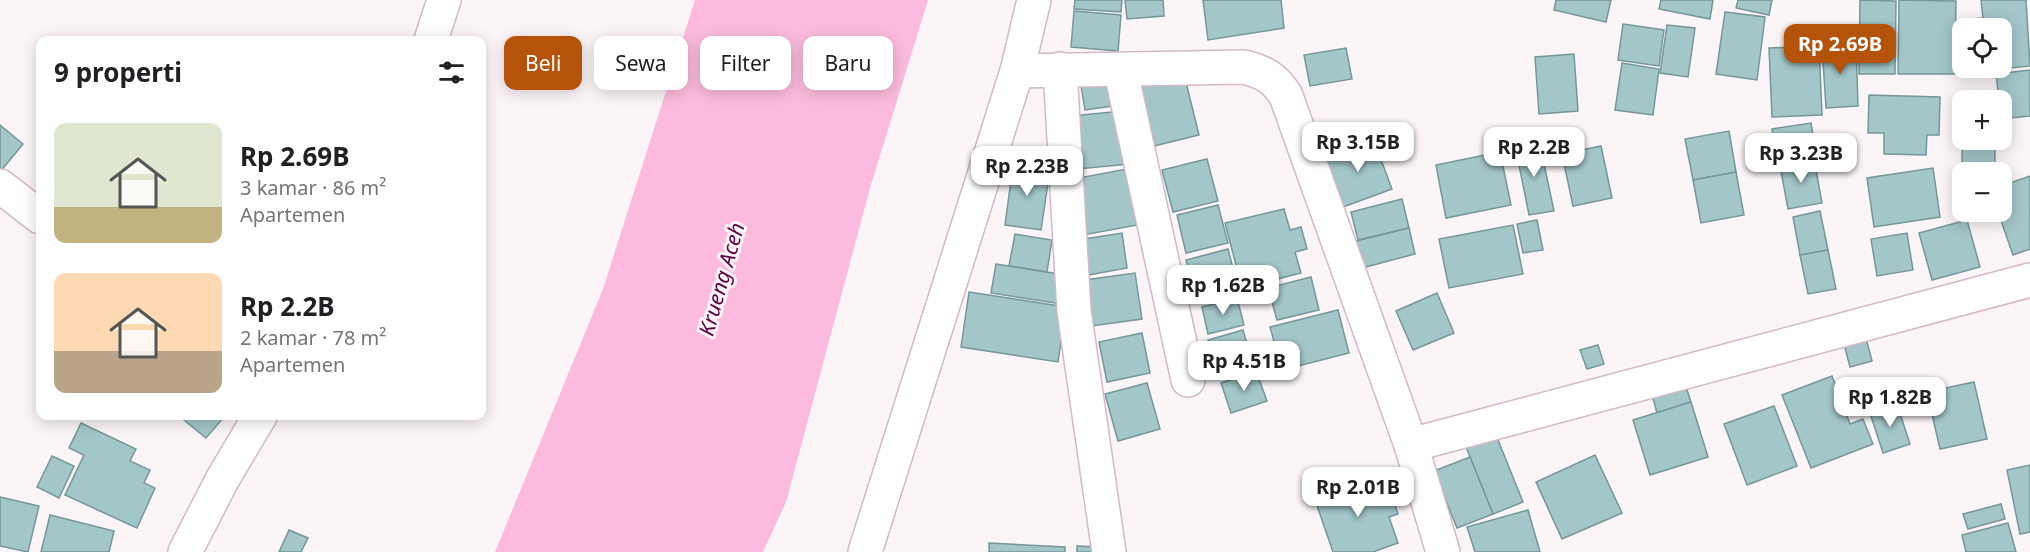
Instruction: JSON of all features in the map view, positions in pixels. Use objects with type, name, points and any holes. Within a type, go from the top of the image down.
[{"type":"street","points":[[432,36],[444,0]]},
{"type":"street","points":[[865,552],[1017,71],[1034,0]]},
{"type":"street","points":[[1017,71],[1060,69],[1121,72],[1244,68],[1261,71],[1278,82],[1286,96],[1411,445],[1443,552]]},
{"type":"street","points":[[1060,69],[1074,311],[1109,552]]},
{"type":"street","points":[[1121,72],[1188,380]]},
{"type":"street","points":[[0,186],[36,214]]},
{"type":"street","points":[[1411,445],[2030,280]]},
{"type":"street","points":[[185,552],[222,480],[258,420]]},
{"type":"water","name":"Krueng Aceh","points":[[695,0],[928,0],[870,188],[786,502],[763,552],[495,552],[603,289],[666,90],[688,90],[688,36],[684,36]]},
{"type":"building","points":[[1075,0],[1122,0],[1121,12],[1074,9]]},
{"type":"building","points":[[1125,0],[1163,0],[1164,16],[1127,19]]},
{"type":"building","points":[[1203,0],[1281,0],[1284,28],[1208,40]]},
{"type":"building","points":[[1556,0],[1611,0],[1606,22],[1554,10]]},
{"type":"building","points":[[1661,0],[1713,0],[1710,19],[1659,9]]},
{"type":"building","points":[[1738,0],[1772,0],[1769,15],[1736,8]]},
{"type":"building","points":[[1860,0],[1896,1],[1895,74],[1859,74]]},
{"type":"building","points":[[1899,0],[1956,1],[1956,18],[1952,18],[1952,74],[1898,74]]},
{"type":"building","points":[[1981,0],[2026,0],[2030,66],[2012,68],[2012,18],[1983,18]]},
{"type":"building","points":[[1074,11],[1121,15],[1118,51],[1071,47]]},
{"type":"building","points":[[1725,12],[1765,17],[1757,80],[1716,74]]},
{"type":"building","points":[[1623,24],[1664,30],[1659,66],[1618,60]]},
{"type":"building","points":[[1667,25],[1695,28],[1688,77],[1660,73]]},
{"type":"building","points":[[1856,43],[1858,106],[1826,108],[1822,45]]},
{"type":"building","points":[[1819,46],[1822,115],[1772,117],[1769,48]]},
{"type":"building","points":[[1346,48],[1352,79],[1310,86],[1304,55]]},
{"type":"building","points":[[1574,54],[1578,111],[1539,114],[1535,57]]},
{"type":"building","points":[[1622,63],[1659,69],[1653,115],[1615,110]]},
{"type":"building","points":[[2030,70],[2030,116],[2012,118],[2012,90],[1998,90],[1996,78],[2012,78],[2012,72]]},
{"type":"building","points":[[1184,74],[1199,135],[1154,146],[1138,85]]},
{"type":"building","points":[[1117,81],[1120,105],[1085,110],[1081,86]]},
{"type":"building","points":[[1869,95],[1940,97],[1939,135],[1927,135],[1926,155],[1884,154],[1884,133],[1868,133]]},
{"type":"building","points":[[1123,111],[1129,164],[1077,169],[1071,116]]},
{"type":"building","points":[[1811,123],[1816,152],[1776,158],[1772,129]]},
{"type":"building","points":[[0,125],[23,144],[0,172]]},
{"type":"building","points":[[1729,131],[1736,172],[1693,180],[1685,139]]},
{"type":"building","points":[[1373,138],[1392,189],[1343,207],[1324,156]]},
{"type":"building","points":[[1539,140],[1554,211],[1529,215],[1515,145]]},
{"type":"building","points":[[1601,146],[1612,198],[1573,206],[1562,154]]},
{"type":"building","points":[[1962,150],[1995,150],[1995,162],[1962,162]]},
{"type":"building","points":[[1500,152],[1511,205],[1446,218],[1436,165]]},
{"type":"building","points":[[1207,159],[1218,201],[1173,212],[1162,170]]},
{"type":"building","points":[[1814,159],[1822,203],[1788,209],[1780,166]]},
{"type":"building","points":[[1013,165],[1050,170],[1041,230],[1005,225]]},
{"type":"building","points":[[1132,168],[1143,224],[1078,236],[1068,180]]},
{"type":"building","points":[[1933,168],[1940,217],[1874,227],[1867,178]]},
{"type":"building","points":[[1736,172],[1744,215],[1701,223],[1693,180]]},
{"type":"building","points":[[2030,176],[2030,249],[2013,255],[2001,222],[2012,222],[2012,182]]},
{"type":"building","points":[[1402,199],[1409,228],[1358,240],[1351,212]]},
{"type":"building","points":[[1218,205],[1228,243],[1186,253],[1177,215]]},
{"type":"building","points":[[1284,209],[1290,230],[1301,227],[1307,249],[1295,252],[1301,273],[1242,288],[1225,223]]},
{"type":"building","points":[[1820,211],[1828,250],[1800,255],[1793,217]]},
{"type":"building","points":[[1537,220],[1543,250],[1523,253],[1517,224]]},
{"type":"building","points":[[1968,222],[1980,267],[1932,280],[1919,233]]},
{"type":"building","points":[[1513,225],[1523,274],[1449,288],[1439,239]]},
{"type":"building","points":[[1409,228],[1415,254],[1358,269],[1352,242]]},
{"type":"building","points":[[1122,233],[1127,268],[1083,276],[1078,240]]},
{"type":"building","points":[[1907,233],[1913,270],[1877,276],[1871,239]]},
{"type":"building","points":[[1015,234],[1052,240],[1047,272],[1009,266]]},
{"type":"building","points":[[1228,249],[1237,284],[1196,295],[1186,260]]},
{"type":"building","points":[[1828,250],[1836,289],[1808,294],[1800,255]]},
{"type":"building","points":[[996,264],[1065,275],[1061,304],[991,293]]},
{"type":"building","points":[[1135,273],[1142,319],[1092,326],[1085,280]]},
{"type":"building","points":[[1311,277],[1319,310],[1277,320],[1268,288]]},
{"type":"building","points":[[969,292],[1066,307],[1058,362],[961,347]]},
{"type":"building","points":[[1437,293],[1454,333],[1413,350],[1396,311]]},
{"type":"building","points":[[1237,298],[1244,325],[1208,334],[1202,307]]},
{"type":"building","points":[[1338,310],[1349,353],[1282,370],[1270,327]]},
{"type":"building","points":[[1243,330],[1253,364],[1217,373],[1208,340]]},
{"type":"building","points":[[1142,333],[1150,373],[1107,382],[1099,342]]},
{"type":"building","points":[[1866,338],[1872,361],[1850,367],[1844,344]]},
{"type":"building","points":[[1598,345],[1604,364],[1587,369],[1580,350]]},
{"type":"building","points":[[1256,371],[1267,401],[1231,413],[1221,383]]},
{"type":"building","points":[[1832,376],[1850,424],[1863,419],[1873,444],[1811,468],[1782,395]]},
{"type":"building","points":[[1684,381],[1691,402],[1657,413],[1651,391]]},
{"type":"building","points":[[1974,382],[1987,439],[1940,449],[1927,392]]},
{"type":"building","points":[[1147,383],[1160,429],[1118,441],[1105,394]]},
{"type":"building","points":[[1691,402],[1708,457],[1650,475],[1633,420]]},
{"type":"building","points":[[1897,404],[1910,444],[1883,453],[1870,413]]},
{"type":"building","points":[[1774,406],[1797,466],[1747,485],[1724,424]]},
{"type":"building","points":[[184,420],[221,420],[206,438]]},
{"type":"building","points":[[81,423],[136,449],[130,461],[150,470],[144,483],[155,488],[137,528],[65,495],[84,455],[69,448]]},
{"type":"building","points":[[1496,435],[1523,502],[1493,514],[1466,447]]},
{"type":"building","points":[[1595,455],[1622,513],[1562,539],[1536,482]]},
{"type":"building","points":[[52,456],[74,466],[59,498],[37,487]]},
{"type":"building","points":[[1470,457],[1493,514],[1457,528],[1434,471]]},
{"type":"building","points":[[2030,465],[2030,532],[2020,534],[2007,470]]},
{"type":"building","points":[[1375,477],[1381,494],[1390,491],[1398,514],[1389,517],[1398,543],[1373,552],[1333,552],[1314,497]]},
{"type":"building","points":[[0,497],[39,506],[28,552],[0,546]]},
{"type":"building","points":[[2001,504],[2005,519],[1968,529],[1963,514]]},
{"type":"building","points":[[1528,510],[1540,552],[1475,552],[1467,527]]},
{"type":"building","points":[[50,515],[114,531],[109,552],[41,552]]},
{"type":"building","points":[[2008,523],[2016,552],[1966,552],[1962,535]]},
{"type":"building","points":[[289,530],[308,538],[301,552],[279,552]]},
{"type":"building","points":[[989,543],[1065,547],[1065,552],[989,552]]},
{"type":"building","points":[[1077,546],[1097,547],[1096,552],[1077,552]]}]
